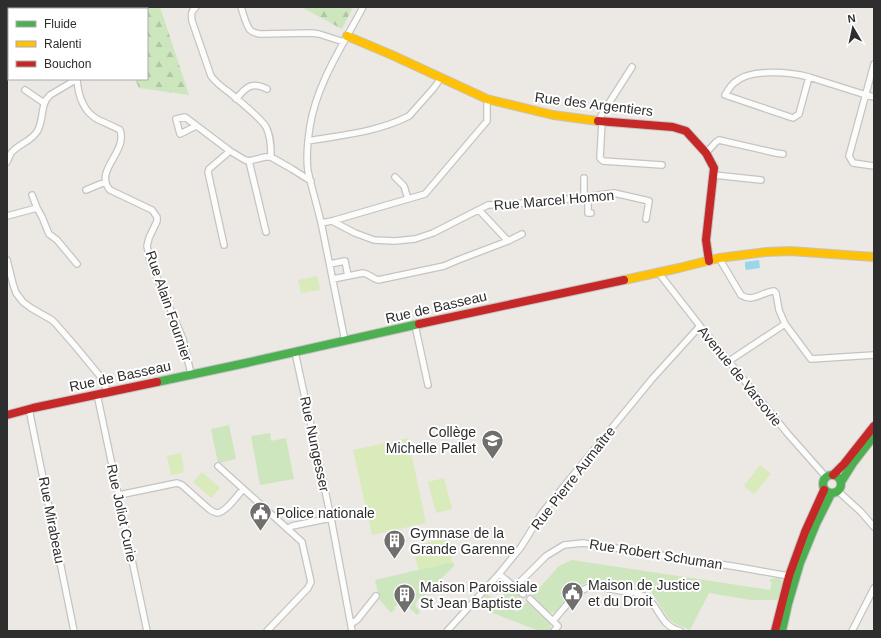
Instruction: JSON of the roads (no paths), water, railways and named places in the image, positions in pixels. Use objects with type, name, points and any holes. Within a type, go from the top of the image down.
[{"type":"street","points":[[196,7],[191,14],[192,20],[211,76],[215,82],[266,126],[271,148],[271,157]]},
{"type":"street","points":[[240,7],[248,27],[253,32],[260,34],[311,33],[346,39]]},
{"type":"street","points":[[345,341],[330,264],[308,167],[308,141],[310,125],[324,80],[363,7]]},
{"type":"street","name":"Rue des Argentiers","points":[[346,39],[392,55],[487,99],[553,115],[673,126],[686,131],[706,154],[714,168],[706,240],[709,261]]},
{"type":"street","points":[[874,64],[849,156],[853,163],[874,166]]},
{"type":"street","points":[[632,67],[602,114],[600,120],[600,158],[603,162],[662,166]]},
{"type":"street","points":[[809,77],[799,114],[793,118],[725,95],[733,83],[742,78],[769,72],[809,77],[874,97]]},
{"type":"street","points":[[308,141],[368,130],[405,118],[409,116],[441,78]]},
{"type":"street","points":[[7,162],[12,152],[26,142],[37,131],[40,125],[46,98],[75,80]]},
{"type":"street","points":[[77,80],[84,108],[95,118],[120,130],[122,136],[121,142],[105,175],[105,182],[86,190]]},
{"type":"street","points":[[236,99],[243,90],[250,86],[257,85],[267,89]]},
{"type":"street","points":[[25,90],[44,103]]},
{"type":"street","points":[[321,223],[425,194],[487,120],[487,99]]},
{"type":"street","points":[[196,126],[245,160],[249,161],[271,157],[311,181]]},
{"type":"street","points":[[706,154],[719,140],[782,154]]},
{"type":"street","points":[[224,245],[208,172],[209,169],[230,151]]},
{"type":"street","points":[[249,161],[266,232]]},
{"type":"street","points":[[714,175],[761,180]]},
{"type":"street","points":[[395,177],[404,186],[408,198]]},
{"type":"street","points":[[584,178],[584,197],[588,199],[588,213],[591,213]]},
{"type":"street","name":"Rue Alain Fournier","points":[[105,182],[106,186],[110,190],[152,210],[157,217],[157,221],[147,246],[148,254],[183,339],[191,374]]},
{"type":"street","name":"Rue Marcel Homon","points":[[332,221],[355,233],[374,240],[395,241],[433,233],[488,205],[546,202],[614,193],[649,201],[646,219]]},
{"type":"street","points":[[32,195],[36,208],[42,217],[49,234],[57,240],[77,264]]},
{"type":"street","points":[[7,216],[36,208]]},
{"type":"street","points":[[479,210],[508,241]]},
{"type":"street","points":[[333,279],[363,273],[378,280],[420,272],[444,266],[522,234]]},
{"type":"street","name":"Rue de Basseau","points":[[7,416],[29,409],[295,352],[718,258],[766,252],[790,251],[874,257]]},
{"type":"street","points":[[718,258],[741,295],[746,298],[752,298],[771,291],[776,293],[779,310],[785,324],[811,359],[874,355]]},
{"type":"street","points":[[7,260],[16,293],[23,302],[56,324],[104,381],[107,392]]},
{"type":"street","points":[[330,264],[345,261],[348,276]]},
{"type":"street","name":"Avenue de Varsovie","points":[[658,272],[788,434],[830,476]]},
{"type":"street","points":[[729,361],[785,324]]},
{"type":"street","points":[[415,325],[428,385]]},
{"type":"street","name":"Rue Pierre Aumaître","points":[[447,631],[499,574],[521,547],[542,513],[652,379],[700,326]]},
{"type":"street","name":"Rue Nungesser","points":[[295,352],[331,518],[352,631]]},
{"type":"street","name":"Rue Joliot Curie","points":[[97,394],[147,631]]},
{"type":"street","name":"Rue Mirabeau","points":[[29,409],[74,631]]},
{"type":"street","points":[[874,426],[844,464],[822,482],[822,487],[831,491],[861,512],[874,527]]},
{"type":"street","points":[[775,631],[789,576],[805,532],[831,491],[840,488],[841,482],[852,463],[874,436]]},
{"type":"street","points":[[218,466],[302,542],[311,582],[308,588],[267,631]]},
{"type":"street","points":[[830,476],[838,478],[841,482]]},
{"type":"street","points":[[119,495],[177,483],[182,485],[209,509],[216,513],[224,510],[243,489]]},
{"type":"street","points":[[782,631],[790,598],[801,564],[816,524],[830,498],[831,491]]},
{"type":"street","points":[[288,529],[292,526],[331,518]]},
{"type":"street","name":"Rue Robert Schuman","points":[[515,587],[546,556],[564,545],[583,543],[789,576]]},
{"type":"street","points":[[499,574],[523,594]]},
{"type":"street","points":[[553,621],[583,590],[594,587],[643,596],[650,600],[669,627],[680,631]]},
{"type":"street","points":[[852,631],[874,588]]},
{"type":"street","points":[[351,624],[357,620],[376,596]]},
{"type":"street","points":[[530,599],[558,626],[554,631]]},
{"type":"water","points":[[759,260],[760,268],[746,270],[745,262]]},
{"type":"place","name":"Collège Michelle Pallet","points":[[492,460]]},
{"type":"place","name":"Police nationale","points":[[260,532]]},
{"type":"place","name":"Gymnase de la Grande Garenne","points":[[394,560]]},
{"type":"place","name":"Maison de Justice et du Droit","points":[[573,612]]},
{"type":"place","name":"Maison Paroissiale St Jean Baptiste","points":[[405,614]]}]
